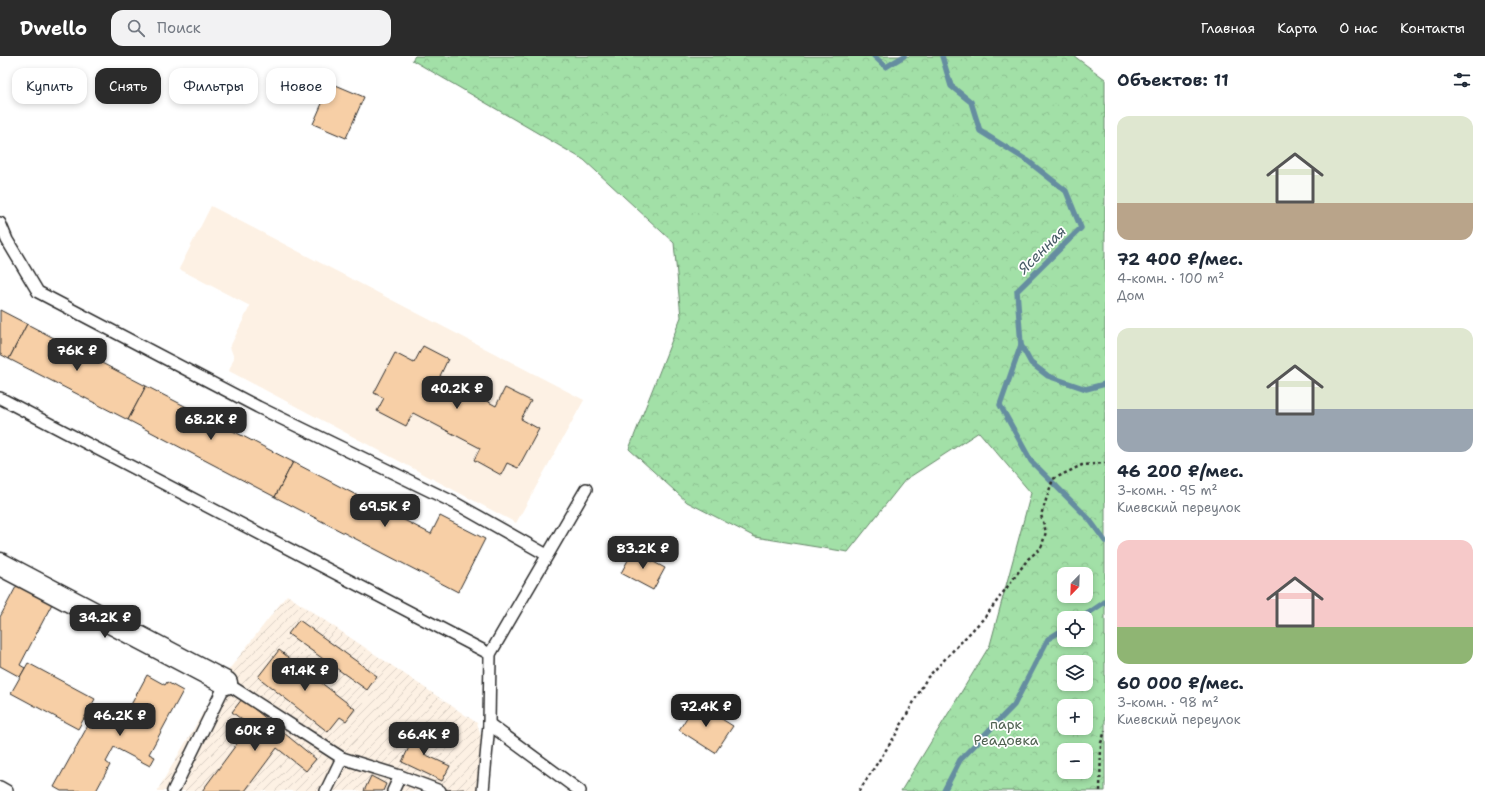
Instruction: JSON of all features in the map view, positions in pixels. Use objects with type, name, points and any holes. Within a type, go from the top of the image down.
[{"type":"street","points":[[0,564],[226,683]]},
{"type":"lane","points":[[0,223],[7,240],[38,292],[258,407],[455,503],[547,555]]},
{"type":"lane","points":[[0,398],[490,654]]},
{"type":"lane","points":[[483,791],[489,724],[490,654],[586,488]]},
{"type":"lane","points":[[173,791],[226,683],[342,758],[400,776],[440,791]]},
{"type":"lane","points":[[489,724],[580,791]]},
{"type":"lane","points":[[326,791],[342,758]]},
{"type":"lane","points":[[393,791],[400,776]]},
{"type":"lane","points":[[0,787],[8,791]]},
{"type":"path","points":[[859,791],[895,736],[927,678],[985,617],[1028,559],[1040,548],[1046,532],[1041,515],[1053,479],[1082,465],[1105,463]]},
{"type":"path","points":[[1100,791],[1100,743],[1105,732]]},
{"type":"shaded area","points":[[211,206],[584,400],[516,523],[229,371],[234,358],[230,347],[250,306],[179,269]]},
{"type":"shaded area","points":[[287,595],[477,723],[481,736],[477,791],[157,791],[227,672]]},
{"type":"green space","name":"парк Реадовка","points":[[415,56],[1074,56],[1105,79],[1105,791],[901,791],[990,645],[1031,493],[979,432],[905,480],[848,552],[755,537],[687,502],[629,449],[681,317],[674,243],[584,160],[412,60]]},
{"type":"building","points":[[336,85],[364,97],[346,138],[313,124],[322,104],[336,104]]},
{"type":"building","points":[[0,310],[27,324],[9,359],[0,354]]},
{"type":"building","points":[[27,324],[146,386],[128,420],[9,359]]},
{"type":"building","points":[[423,346],[448,359],[440,376],[496,406],[505,388],[531,401],[521,419],[539,429],[518,468],[507,463],[501,475],[474,460],[480,448],[413,413],[406,426],[377,411],[384,398],[374,393],[395,353],[414,363]]},
{"type":"building","points":[[146,386],[293,462],[275,497],[128,420]]},
{"type":"building","points":[[293,462],[431,534],[440,516],[485,539],[458,592],[275,497]]},
{"type":"building","points":[[633,551],[665,568],[653,590],[621,573]]},
{"type":"building","points":[[17,585],[36,596],[37,593],[53,602],[20,665],[25,668],[20,677],[0,666],[0,617]]},
{"type":"building","points":[[299,620],[377,676],[367,690],[288,634]]},
{"type":"building","points":[[279,650],[355,709],[346,721],[340,717],[328,732],[258,677]]},
{"type":"building","points":[[28,663],[95,699],[78,729],[11,693]]},
{"type":"building","points":[[147,675],[165,685],[167,682],[183,691],[149,754],[155,757],[150,766],[114,747],[106,762],[110,765],[96,791],[61,791],[54,787],[90,722],[84,719],[88,712],[122,730],[130,716],[126,714]]},
{"type":"building","points":[[242,699],[316,759],[306,771],[277,748],[245,791],[202,791],[250,726],[232,712]]},
{"type":"building","points":[[696,703],[733,726],[715,753],[679,730]]},
{"type":"building","points":[[419,726],[434,732],[424,754],[450,766],[442,781],[402,762]]},
{"type":"building","points":[[371,776],[386,784],[383,791],[364,791]]},
{"type":"building","points":[[464,789],[464,791],[447,790]]},
{"type":"waterway","name":"Ясенная","points":[[874,56],[886,67],[904,56]]},
{"type":"waterway","name":"Ясенная","points":[[942,56],[951,86],[971,102],[980,131],[1028,161],[1066,191],[1081,228],[1017,291],[1021,345],[1031,363],[1048,376],[1086,389],[1105,384]]},
{"type":"waterway","points":[[1021,345],[1000,405],[1031,461],[1089,519],[1105,541]]},
{"type":"waterway","points":[[1092,611],[1105,602]]},
{"type":"waterway","points":[[944,791],[960,760],[1014,705],[1048,639],[1057,633]]}]
